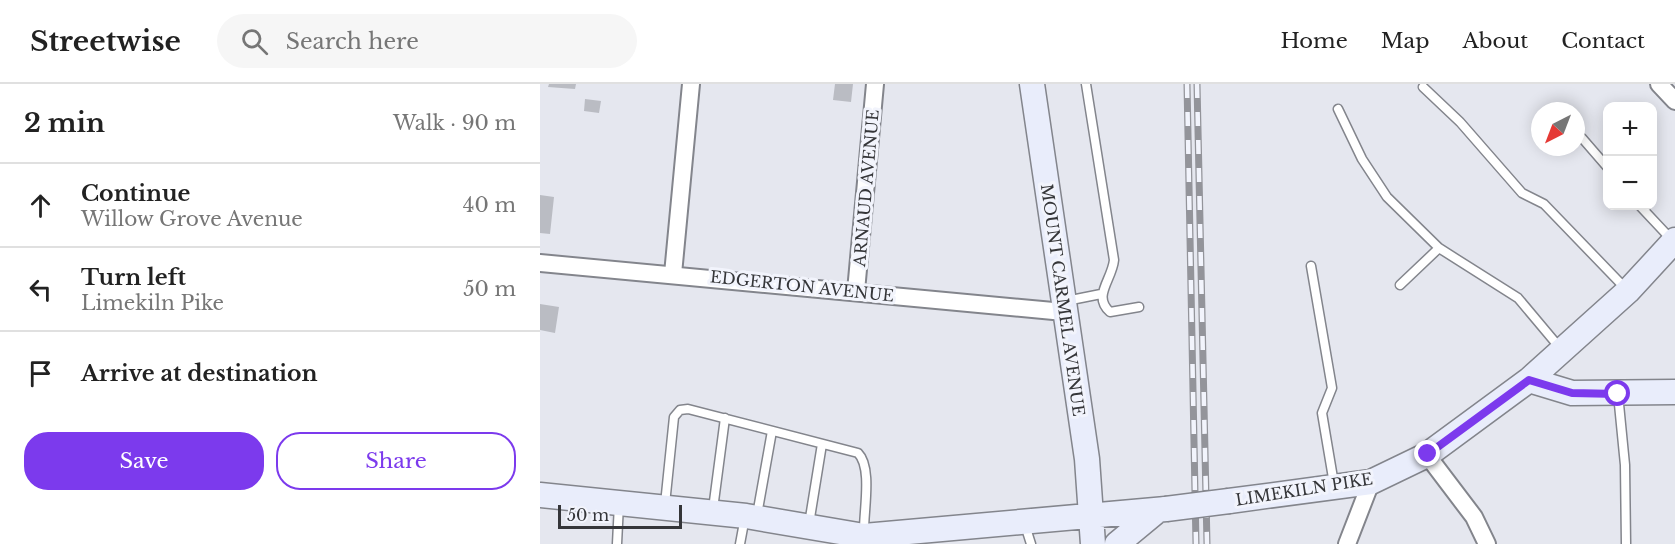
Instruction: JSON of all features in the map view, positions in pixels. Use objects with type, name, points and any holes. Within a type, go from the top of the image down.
[{"type":"street","points":[[673,274],[691,84]]},
{"type":"street","name":"ARNAUD AVENUE","points":[[856,291],[875,84]]},
{"type":"street","name":"MOUNT CARMEL AVENUE","points":[[1032,84],[1087,459],[1092,517]]},
{"type":"street","points":[[1659,84],[1675,101]]},
{"type":"street","name":"LIMEKILN PIKE","points":[[540,495],[751,517],[864,540],[954,532],[1028,533],[1092,517],[1371,482],[1428,454],[1529,380],[1629,291],[1674,241]]},
{"type":"street","name":"EDGERTON AVENUE","points":[[540,263],[1063,307]]},
{"type":"street","points":[[1529,380],[1572,393],[1675,392]]},
{"type":"street","points":[[1428,454],[1474,517],[1487,544]]},
{"type":"street","points":[[1347,544],[1371,482]]},
{"type":"street","points":[[1118,544],[1162,510]]},
{"type":"street","points":[[1092,517],[1093,544]]},
{"type":"lane","points":[[1086,84],[1114,260],[1113,271],[1101,294],[1103,306],[1110,312],[1139,307]]},
{"type":"lane","points":[[1424,87],[1460,122],[1522,193],[1544,204],[1629,291]]},
{"type":"lane","points":[[1338,109],[1362,159],[1387,198],[1439,248],[1518,298],[1562,350]]},
{"type":"lane","points":[[1585,141],[1603,162]]},
{"type":"lane","points":[[1644,210],[1674,241]]},
{"type":"lane","points":[[1400,285],[1439,248]]},
{"type":"lane","points":[[1311,266],[1332,388],[1322,413],[1334,487]]},
{"type":"lane","points":[[1063,307],[1101,294]]},
{"type":"lane","points":[[1618,394],[1625,465],[1626,544]]},
{"type":"lane","points":[[664,508],[675,417],[680,410],[688,409],[858,453],[864,459],[867,471],[864,540]]},
{"type":"lane","points":[[712,513],[725,418]]},
{"type":"lane","points":[[740,544],[751,517],[772,431]]},
{"type":"lane","points":[[808,528],[822,444]]},
{"type":"lane","points":[[617,544],[619,503]]},
{"type":"building","points":[[549,84],[576,84],[575,89],[548,87]]},
{"type":"building","points":[[835,84],[853,84],[851,102],[833,100]]},
{"type":"building","points":[[585,99],[601,101],[599,113],[584,111]]},
{"type":"building","points":[[540,195],[554,197],[550,234],[540,233]]},
{"type":"building","points":[[540,304],[559,307],[555,333],[540,330]]},
{"type":"railway","points":[[1187,84],[1196,544]]},
{"type":"railway","points":[[1197,84],[1207,544]]},
{"type":"route","points":[[1428,454],[1529,380],[1572,393],[1618,394]]}]
